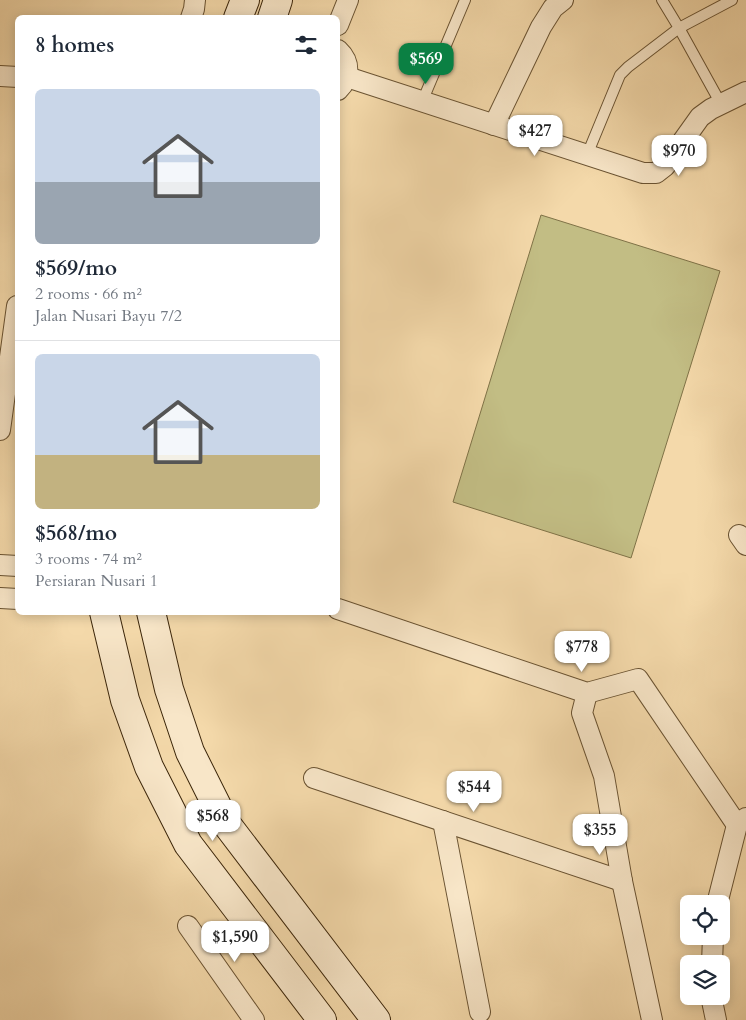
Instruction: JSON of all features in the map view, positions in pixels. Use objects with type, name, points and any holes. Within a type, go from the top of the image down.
[{"type":"main road","points":[[239,15],[245,0]]},
{"type":"main road","points":[[105,615],[125,700],[148,767],[188,844],[322,1020]]},
{"type":"main road","points":[[152,615],[169,689],[190,752],[225,822],[376,1020]]},
{"type":"street","points":[[192,15],[195,0]]},
{"type":"street","points":[[340,20],[348,0]]},
{"type":"street","points":[[494,125],[542,27],[553,8],[563,0]]},
{"type":"street","points":[[340,52],[346,61],[348,69],[342,84],[422,102],[643,173],[656,173],[665,166],[700,117],[720,104],[746,92]]},
{"type":"street","points":[[0,76],[15,77]]},
{"type":"street","points":[[0,430],[15,327]]},
{"type":"street","points":[[0,565],[15,566]]},
{"type":"street","points":[[0,598],[15,599]]},
{"type":"street","points":[[340,610],[587,693],[638,679],[742,822],[720,895]]},
{"type":"street","points":[[587,693],[582,713],[604,776],[622,881],[652,1020]]},
{"type":"street","points":[[314,778],[622,881]]},
{"type":"street","points":[[443,821],[480,1012]]},
{"type":"street","points":[[188,926],[254,1020]]},
{"type":"street","points":[[713,1005],[716,1020]]},
{"type":"lane","points":[[422,102],[465,0]]},
{"type":"lane","points":[[662,0],[720,104]]},
{"type":"lane","points":[[586,155],[620,75],[679,28],[732,0]]},
{"type":"shaded area","points":[[541,215],[720,271],[631,558],[453,502]]}]
